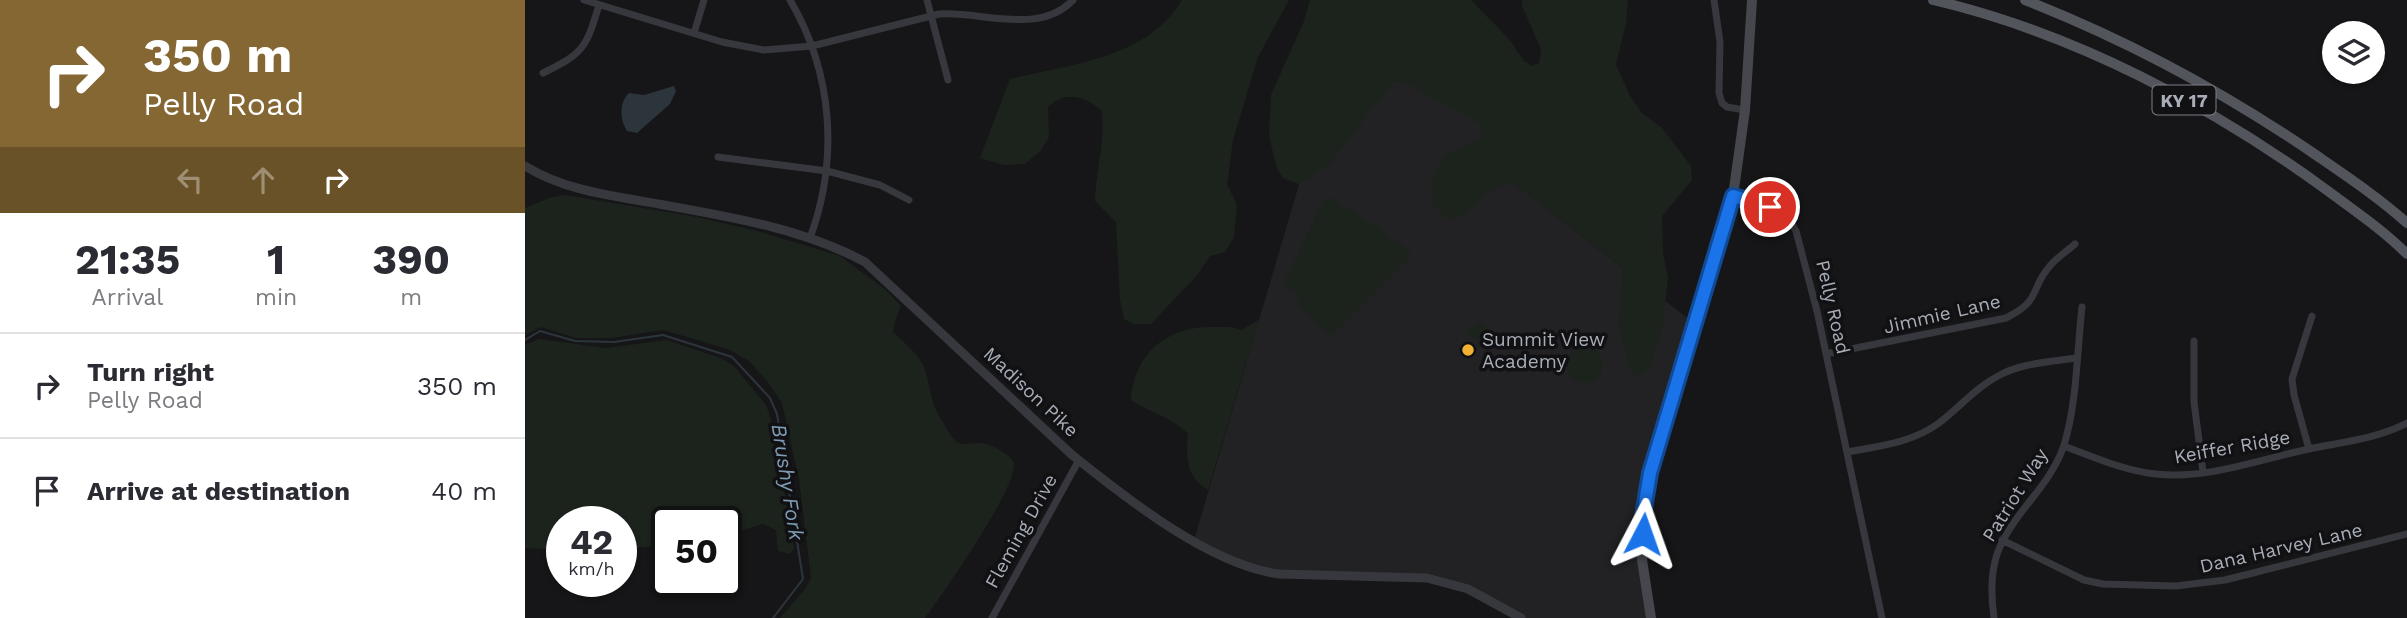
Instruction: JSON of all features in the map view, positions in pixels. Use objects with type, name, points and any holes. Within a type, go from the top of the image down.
[{"type":"main road","points":[[1651,618],[1642,560],[1644,509],[1650,473],[1733,196],[1745,110],[1752,0]]},
{"type":"main road","name":"KY 17","points":[[1933,0],[1999,18],[2057,39],[2149,82],[2215,117],[2298,169],[2365,218],[2407,254]]},
{"type":"main road","name":"KY 17","points":[[2025,0],[2081,22],[2210,87],[2260,116],[2380,200],[2407,223]]},
{"type":"street","points":[[584,0],[745,48],[772,50],[812,46],[932,16],[957,13],[1038,19],[1058,13],[1073,0]]},
{"type":"street","points":[[694,33],[704,0]]},
{"type":"street","points":[[790,0],[812,46],[823,83],[828,113],[827,171],[818,217],[810,239]]},
{"type":"street","points":[[927,0],[948,80]]},
{"type":"street","points":[[1714,0],[1720,42],[1719,93],[1722,103],[1727,107],[1745,110]]},
{"type":"street","points":[[543,73],[566,62],[584,46],[599,5]]},
{"type":"street","points":[[718,157],[827,171],[880,186],[909,200]]},
{"type":"street","name":"Madison Pike","points":[[525,166],[555,182],[587,191],[731,217],[810,239],[849,254],[879,273],[1079,460],[1125,498],[1213,551],[1249,568],[1279,574],[1427,578],[1453,583],[1483,596],[1521,618]]},
{"type":"street","name":"Pelly Road","points":[[1733,196],[1770,207],[1787,216],[1796,231],[1826,354],[1882,618]]},
{"type":"street","name":"Jimmie Lane","points":[[1826,354],[2006,317],[2022,310],[2032,300],[2048,267],[2075,244]]},
{"type":"street","name":"Patriot Way","points":[[1994,618],[1992,569],[2002,540],[2048,479],[2064,446],[2072,406],[2082,307]]},
{"type":"street","points":[[2309,449],[2292,379],[2312,316]]},
{"type":"street","points":[[2194,341],[2194,402],[2203,472]]},
{"type":"street","points":[[1847,452],[1898,442],[1926,431],[1981,386],[2012,370],[2076,358]]},
{"type":"street","name":"Keiffer Ridge","points":[[2064,446],[2141,472],[2170,475],[2263,461],[2362,439],[2407,423]]},
{"type":"street","name":"Fleming Drive","points":[[992,618],[1079,460]]},
{"type":"street","name":"Dana Harvey Lane","points":[[2002,540],[2084,580],[2103,584],[2176,586],[2225,580],[2407,534]]},
{"type":"shaded area","points":[[1182,0],[1289,0],[1258,57],[1233,140],[1227,185],[1237,205],[1234,237],[1225,252],[1210,256],[1198,274],[1151,324],[1134,324],[1124,319],[1120,300],[1116,222],[1095,201],[1102,111],[1082,99],[1061,98],[1048,107],[1049,137],[1041,150],[1025,164],[1004,165],[980,158],[1010,79],[1081,63],[1128,47],[1149,35],[1167,19]]},
{"type":"shaded area","points":[[1310,0],[1471,0],[1509,39],[1524,61],[1532,66],[1539,63],[1541,49],[1522,6],[1522,0],[1628,0],[1626,23],[1616,65],[1630,96],[1642,113],[1662,128],[1691,166],[1692,180],[1662,216],[1663,254],[1668,277],[1662,331],[1650,366],[1642,376],[1638,377],[1631,371],[1618,326],[1623,268],[1514,184],[1498,186],[1456,219],[1445,217],[1432,203],[1431,179],[1447,154],[1480,138],[1481,124],[1404,82],[1393,82],[1329,165],[1299,184],[1283,178],[1277,169],[1269,136],[1271,95],[1304,21]]},
{"type":"shaded area","name":"Summit View Academy","points":[[1342,39],[1494,121],[1485,161],[1695,324],[1644,508],[1651,618],[1521,618],[1452,583],[1262,572],[1194,540]]},
{"type":"shaded area","points":[[674,86],[676,91],[670,104],[637,133],[627,131],[622,111],[623,101],[629,93],[644,95]]},
{"type":"shaded area","points":[[565,195],[697,217],[757,231],[840,256],[885,289],[901,306],[893,332],[922,363],[933,404],[952,437],[962,444],[990,445],[1013,461],[1013,472],[994,514],[925,618],[780,618],[806,588],[811,578],[799,479],[782,403],[749,361],[728,349],[663,330],[612,338],[576,338],[541,327],[525,335],[525,208]]},
{"type":"shaded area","points":[[1333,198],[1412,253],[1331,337],[1296,302],[1301,296],[1283,285],[1323,201]]},
{"type":"shaded area","points":[[1259,320],[1208,490],[1191,473],[1187,451],[1188,434],[1175,423],[1131,400],[1133,383],[1146,356],[1168,337],[1196,328],[1227,327],[1241,330]]},
{"type":"shaded area","points":[[1478,320],[1491,336],[1482,346],[1467,332]]},
{"type":"shaded area","points":[[539,339],[606,348],[667,340],[723,359],[735,367],[766,405],[773,426],[794,548],[790,554],[778,551],[776,530],[763,524],[742,530],[742,506],[651,506],[651,546],[637,548],[637,506],[546,506],[546,549],[525,548],[525,345]]},
{"type":"shaded area","points":[[1585,347],[1598,352],[1603,365],[1598,378],[1585,383],[1572,378],[1567,365],[1572,352]]},
{"type":"waterway","name":"Brushy Fork","points":[[525,340],[540,331],[575,341],[614,342],[663,335],[732,357],[770,398],[777,414],[803,579],[773,618]]},
{"type":"place","name":"Summit View Academy","points":[[1468,350]]},
{"type":"route","points":[[1643,534],[1650,473],[1733,196],[1770,207]]}]
